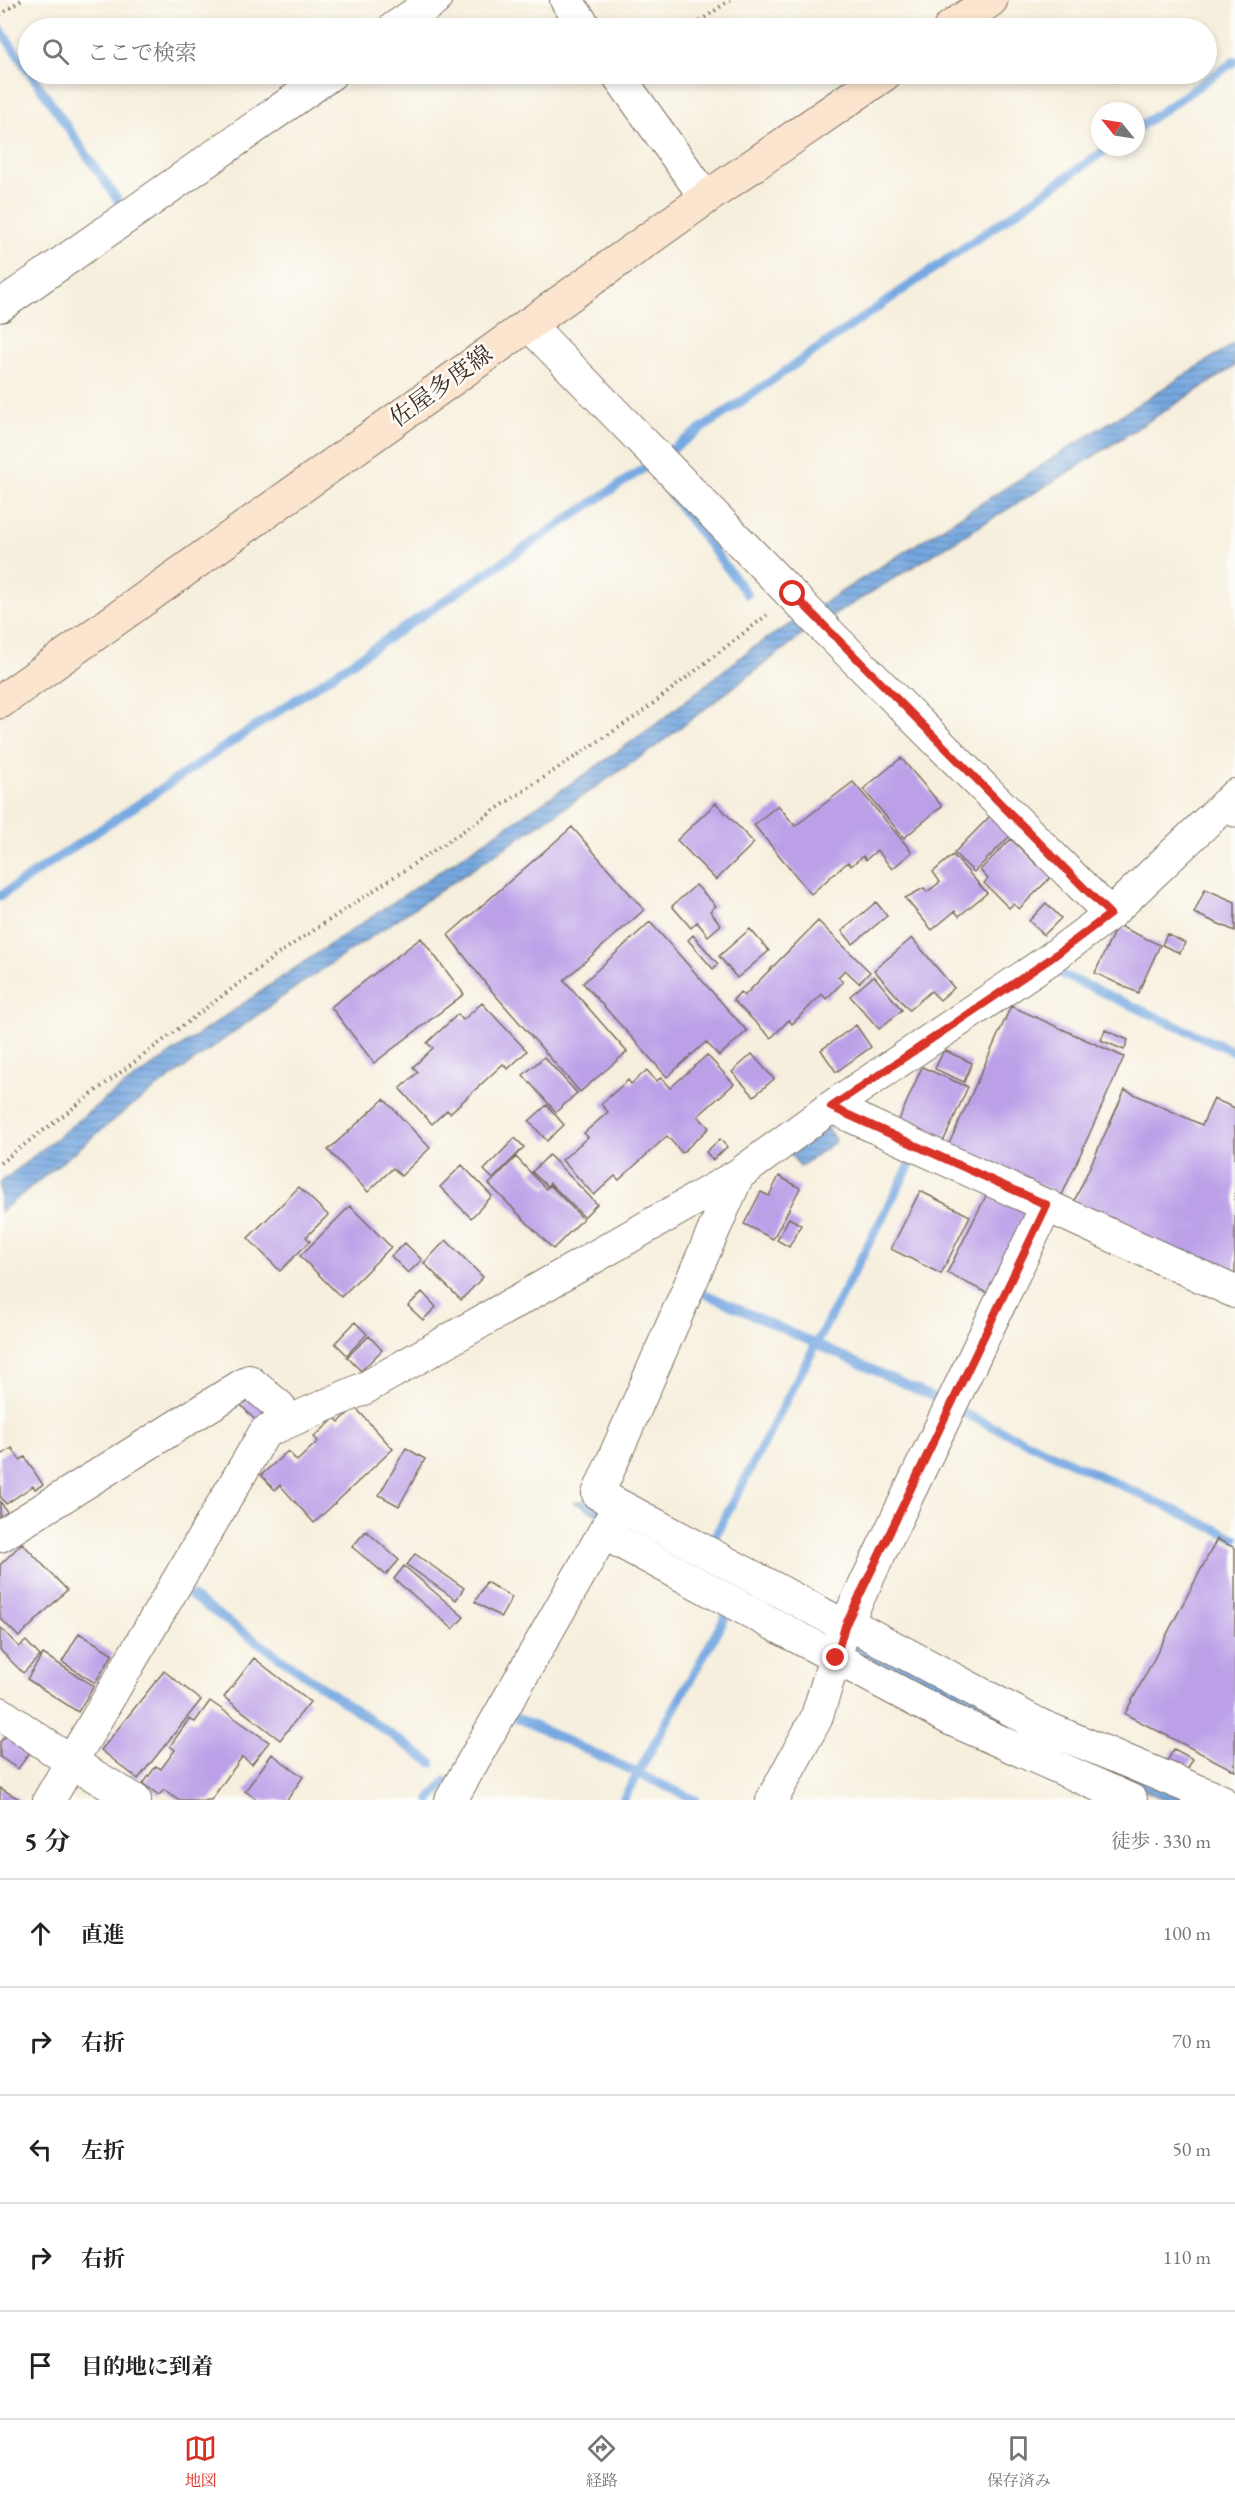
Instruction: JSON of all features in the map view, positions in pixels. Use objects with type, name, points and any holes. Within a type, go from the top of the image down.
[{"type":"main road","points":[[965,18],[991,0]]},
{"type":"main road","name":"佐屋多度線","points":[[0,702],[528,324],[871,84]]},
{"type":"street","points":[[409,18],[435,0]]},
{"type":"street","points":[[566,0],[579,18]]},
{"type":"street","points":[[0,306],[317,84]]},
{"type":"street","points":[[624,84],[706,198]]},
{"type":"street","points":[[528,324],[1110,914]]},
{"type":"street","points":[[49,1800],[265,1432],[365,1388],[738,1175],[831,1107],[1050,959],[1110,914],[1232,804]]},
{"type":"street","points":[[831,1107],[1235,1292]]},
{"type":"street","points":[[738,1175],[598,1494],[611,1519],[842,1638],[1040,1725],[1220,1800]]},
{"type":"street","points":[[772,1800],[816,1719],[842,1638],[1047,1205]]},
{"type":"street","points":[[0,1536],[249,1381],[280,1407],[285,1423]]},
{"type":"street","points":[[451,1800],[611,1519]]},
{"type":"street","points":[[842,1638],[960,1724],[1131,1800]]},
{"type":"street","points":[[0,1713],[72,1762],[135,1800]]},
{"type":"path","points":[[0,15],[21,0]]},
{"type":"path","points":[[704,18],[730,0]]},
{"type":"path","points":[[0,1163],[278,954],[641,713],[807,609]]},
{"type":"water","points":[[1235,343],[1235,366],[1067,473],[806,632],[651,750],[299,985],[130,1107],[0,1212],[0,1183],[105,1099],[289,972],[588,772],[655,725],[752,648]]},
{"type":"water","points":[[827,1128],[836,1141],[800,1167],[790,1153]]},
{"type":"water","points":[[585,1500],[1192,1800],[1166,1800],[971,1714],[574,1502]]},
{"type":"building","points":[[901,758],[942,806],[904,838],[863,789]]},
{"type":"building","points":[[853,782],[912,852],[892,869],[877,850],[866,860],[863,856],[851,866],[848,862],[811,894],[754,825],[778,805],[795,826]]},
{"type":"building","points":[[716,803],[754,843],[716,880],[677,840]]},
{"type":"building","points":[[992,814],[1012,834],[974,872],[954,853]]},
{"type":"building","points":[[572,827],[644,910],[564,980],[627,1052],[580,1092],[490,989],[448,935]]},
{"type":"building","points":[[1011,839],[1037,865],[1041,860],[1054,874],[1019,909],[1013,904],[1009,908],[984,883],[988,879],[980,870]]},
{"type":"building","points":[[953,855],[987,893],[959,916],[955,911],[932,930],[905,898],[924,888],[927,892],[940,882],[933,872]]},
{"type":"building","points":[[696,885],[716,906],[710,911],[721,925],[708,936],[697,922],[691,928],[672,906]]},
{"type":"building","points":[[1205,889],[1235,902],[1235,931],[1194,913]]},
{"type":"building","points":[[876,902],[887,916],[853,944],[842,931]]},
{"type":"building","points":[[1046,903],[1061,918],[1044,935],[1029,921]]},
{"type":"building","points":[[818,921],[870,972],[859,983],[845,970],[838,977],[843,982],[826,999],[822,994],[792,1024],[789,1020],[771,1038],[733,1000],[740,992],[744,996]]},
{"type":"building","points":[[650,922],[747,1031],[719,1056],[706,1042],[667,1077],[583,983]]},
{"type":"building","points":[[1117,925],[1160,945],[1138,993],[1095,973]]},
{"type":"building","points":[[750,929],[769,951],[737,978],[719,956]]},
{"type":"building","points":[[1167,934],[1185,943],[1180,953],[1162,945]]},
{"type":"building","points":[[693,935],[718,964],[713,969],[688,940]]},
{"type":"building","points":[[421,938],[464,994],[374,1063],[331,1007]]},
{"type":"building","points":[[912,938],[954,988],[940,1000],[931,991],[909,1010],[874,970]]},
{"type":"building","points":[[874,976],[902,1010],[879,1029],[850,996]]},
{"type":"building","points":[[482,1003],[527,1051],[508,1069],[503,1064],[450,1113],[447,1110],[432,1124],[400,1089],[418,1072],[413,1067],[433,1048],[427,1043],[458,1014],[463,1020]]},
{"type":"building","points":[[1011,1006],[1124,1057],[1062,1195],[949,1144]]},
{"type":"building","points":[[856,1025],[871,1047],[836,1072],[821,1050]]},
{"type":"building","points":[[1105,1030],[1128,1040],[1124,1050],[1101,1040]]},
{"type":"building","points":[[944,1050],[972,1063],[964,1082],[935,1069]]},
{"type":"building","points":[[752,1054],[774,1079],[754,1096],[732,1072]]},
{"type":"building","points":[[707,1055],[734,1084],[698,1116],[709,1128],[682,1153],[667,1136],[619,1180],[615,1176],[594,1195],[562,1160],[588,1137],[584,1133],[608,1112],[601,1104],[628,1080],[631,1084],[647,1070],[656,1081],[661,1078],[670,1088]]},
{"type":"building","points":[[544,1057],[577,1093],[556,1112],[523,1075]]},
{"type":"building","points":[[922,1067],[968,1087],[943,1142],[898,1122]]},
{"type":"building","points":[[1125,1090],[1202,1125],[1214,1099],[1235,1108],[1235,1277],[1073,1204]]},
{"type":"building","points":[[384,1099],[430,1148],[401,1176],[393,1168],[368,1192],[328,1150]]},
{"type":"building","points":[[547,1105],[564,1125],[547,1141],[529,1121]]},
{"type":"building","points":[[515,1138],[524,1147],[493,1179],[484,1170]]},
{"type":"building","points":[[720,1139],[727,1147],[713,1160],[706,1152]]},
{"type":"building","points":[[549,1155],[597,1204],[584,1217],[550,1183],[547,1186],[532,1172]]},
{"type":"building","points":[[516,1157],[546,1189],[550,1185],[583,1219],[553,1249],[489,1184]]},
{"type":"building","points":[[462,1165],[492,1196],[471,1218],[440,1187]]},
{"type":"building","points":[[779,1176],[800,1188],[773,1239],[744,1224],[761,1192],[769,1196]]},
{"type":"building","points":[[299,1187],[328,1215],[306,1237],[310,1241],[280,1271],[248,1238]]},
{"type":"building","points":[[920,1191],[970,1216],[941,1274],[891,1249]]},
{"type":"building","points":[[988,1192],[1028,1212],[987,1293],[947,1273]]},
{"type":"building","points":[[350,1206],[391,1247],[341,1297],[300,1256]]},
{"type":"building","points":[[789,1218],[801,1225],[789,1247],[777,1240]]},
{"type":"building","points":[[446,1240],[483,1277],[461,1300],[424,1263]]},
{"type":"building","points":[[405,1243],[422,1260],[408,1273],[391,1256]]},
{"type":"building","points":[[422,1292],[436,1307],[423,1320],[408,1306]]},
{"type":"building","points":[[355,1322],[367,1334],[347,1355],[335,1343]]},
{"type":"building","points":[[369,1336],[382,1350],[361,1371],[347,1357]]},
{"type":"building","points":[[253,1394],[267,1410],[256,1421],[241,1405]]},
{"type":"building","points":[[355,1407],[393,1449],[314,1523],[280,1485],[275,1490],[261,1475],[288,1451],[297,1461],[318,1441],[314,1437],[335,1418],[339,1422]]},
{"type":"building","points":[[12,1448],[20,1460],[25,1457],[43,1485],[35,1489],[33,1486],[6,1504],[0,1496],[0,1456]]},
{"type":"building","points":[[406,1448],[425,1459],[399,1506],[379,1495]]},
{"type":"building","points":[[0,1501],[9,1515],[0,1521]]},
{"type":"building","points":[[366,1531],[399,1560],[386,1575],[352,1547]]},
{"type":"building","points":[[1217,1539],[1235,1548],[1235,1771],[1125,1714]]},
{"type":"building","points":[[22,1543],[67,1590],[19,1637],[0,1618],[0,1565]]},
{"type":"building","points":[[415,1554],[464,1588],[456,1600],[407,1565]]},
{"type":"building","points":[[404,1566],[464,1617],[453,1629],[394,1579]]},
{"type":"building","points":[[486,1582],[512,1597],[501,1617],[475,1602]]},
{"type":"building","points":[[0,1627],[19,1647],[26,1641],[40,1656],[23,1673],[0,1650]]},
{"type":"building","points":[[79,1633],[113,1654],[95,1683],[62,1662]]},
{"type":"building","points":[[43,1654],[94,1686],[78,1712],[27,1679]]},
{"type":"building","points":[[254,1658],[310,1702],[280,1740],[224,1697]]},
{"type":"building","points":[[164,1671],[201,1700],[138,1779],[101,1750]]},
{"type":"building","points":[[210,1701],[269,1742],[252,1764],[242,1757],[211,1800],[178,1800],[164,1790],[159,1795],[143,1784],[156,1766],[161,1769],[175,1750],[170,1746],[189,1719],[195,1722]]},
{"type":"building","points":[[7,1734],[31,1751],[18,1769],[0,1757],[0,1742]]},
{"type":"building","points":[[1174,1749],[1193,1759],[1184,1775],[1165,1765]]},
{"type":"building","points":[[272,1754],[303,1777],[287,1800],[258,1800],[245,1791]]},
{"type":"building","points":[[0,1788],[21,1800],[0,1800]]},
{"type":"waterway","points":[[440,10],[454,0]]},
{"type":"waterway","points":[[0,29],[18,55]]},
{"type":"waterway","points":[[1217,73],[1235,61]]},
{"type":"waterway","points":[[38,84],[121,205]]},
{"type":"waterway","points":[[1145,123],[1202,84]]},
{"type":"waterway","points":[[668,452],[1097,156]]},
{"type":"waterway","points":[[0,896],[649,465]]},
{"type":"waterway","points":[[661,482],[747,594]]},
{"type":"waterway","points":[[1061,974],[1235,1052]]},
{"type":"waterway","points":[[712,1542],[913,1159]]},
{"type":"waterway","points":[[699,1291],[944,1402]]},
{"type":"waterway","points":[[959,1411],[1235,1538]]},
{"type":"waterway","points":[[191,1596],[432,1763]]},
{"type":"waterway","points":[[623,1800],[727,1614]]},
{"type":"waterway","points":[[517,1718],[696,1800]]},
{"type":"waterway","points":[[430,1800],[446,1781]]},
{"type":"route","points":[[793,594],[823,627],[1110,914],[1050,959],[831,1107],[1047,1205],[845,1626],[836,1658]]}]
